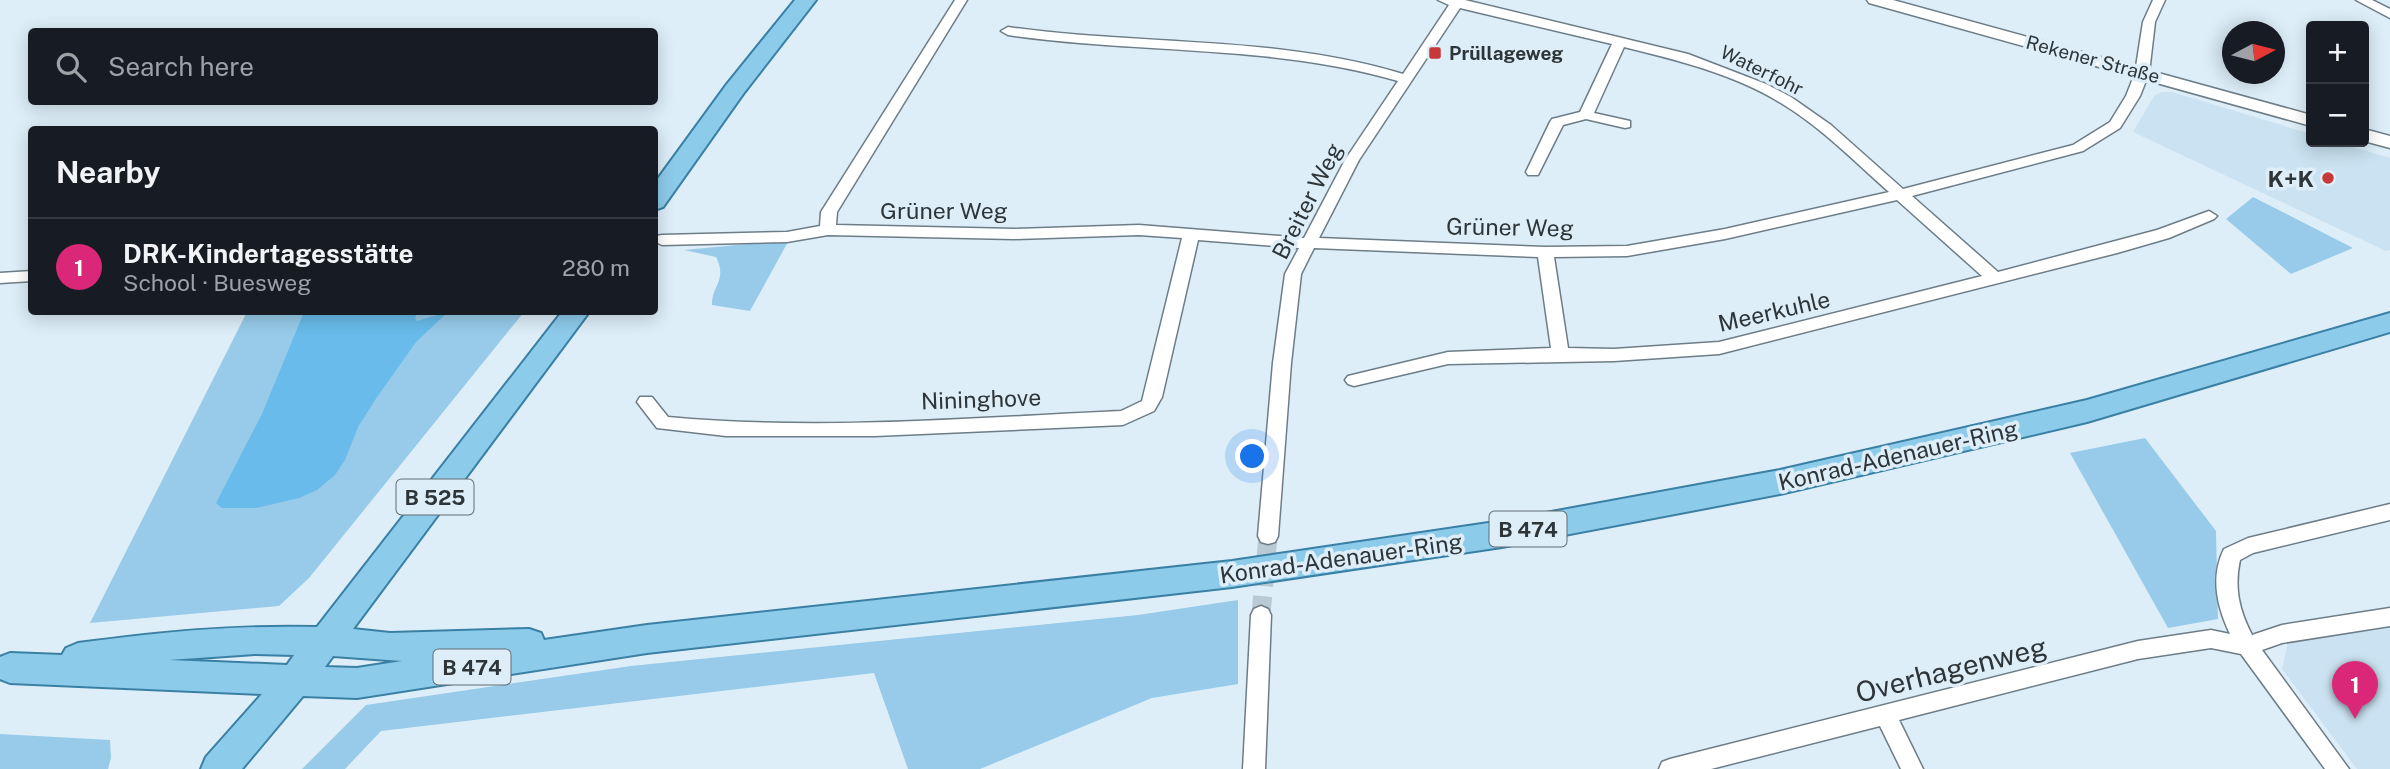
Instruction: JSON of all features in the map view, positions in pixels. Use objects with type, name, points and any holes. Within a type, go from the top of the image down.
[{"type":"main road","points":[[658,196],[735,89],[806,0]]},
{"type":"main road","name":"B 525","points":[[219,769],[296,679],[574,315]]},
{"type":"main road","name":"Konrad-Adenauer-Ring","points":[[648,639],[1232,574],[1503,534],[1780,482],[2023,427],[2234,370],[2390,322]]},
{"type":"main road","name":"B 474","points":[[5,669],[179,644],[325,641],[390,647],[648,639]]},
{"type":"main road","name":"B 474","points":[[5,669],[356,682],[648,639]]},
{"type":"street","points":[[828,230],[829,212],[961,0]]},
{"type":"street","name":"Rekener Straße","points":[[1875,0],[2306,120]]},
{"type":"street","name":"Grüner Weg","points":[[662,240],[787,237],[828,230],[1014,234],[1139,230],[1307,243],[1545,252],[1627,251],[1725,234],[1902,194],[2078,148],[2115,125],[2133,96],[2142,73],[2149,22],[2159,0]]},
{"type":"street","points":[[2362,0],[2390,14]]},
{"type":"street","name":"Waterfohr","points":[[1453,1],[1709,65],[1786,100],[1826,128],[1902,194]]},
{"type":"street","name":"Breiter Weg","points":[[1268,536],[1282,363],[1293,274],[1352,160],[1453,1]]},
{"type":"street","points":[[1008,31],[1058,40],[1272,53],[1345,62],[1405,79]]},
{"type":"street","points":[[1586,115],[1620,42]]},
{"type":"street","points":[[1533,172],[1557,122],[1586,115],[1625,124]]},
{"type":"street","points":[[2369,136],[2390,142]]},
{"type":"street","points":[[1902,194],[1993,277]]},
{"type":"street","name":"Meerkuhle","points":[[1354,380],[1448,358],[1614,355],[1719,348],[2163,234],[2209,216]]},
{"type":"street","name":"Nininghove","points":[[646,402],[663,423],[726,429],[875,429],[1123,418],[1147,406],[1153,397],[1191,234]]},
{"type":"street","points":[[1545,252],[1560,354]]},
{"type":"street","points":[[0,278],[28,276]]},
{"type":"street","points":[[2338,769],[2247,646],[2228,605],[2225,577],[2231,555],[2248,546],[2390,512]]},
{"type":"street","points":[[1254,769],[1261,615]]},
{"type":"street","name":"Overhagenweg","points":[[1670,769],[2138,650],[2211,639],[2247,646],[2282,634],[2390,617]]},
{"type":"street","points":[[1885,714],[1912,769]]},
{"type":"shaded area","points":[[2162,92],[2172,92],[2306,132],[2306,147],[2354,147],[2390,158],[2390,250],[2386,251],[2133,132],[2154,96]]},
{"type":"shaded area","points":[[2253,197],[2353,248],[2291,274],[2226,219]]},
{"type":"shaded area","points":[[789,240],[750,311],[712,305],[720,278],[716,257],[684,250]]},
{"type":"shaded area","points":[[245,315],[522,315],[309,578],[279,606],[90,623]]},
{"type":"shaded area","points":[[303,315],[416,315],[417,321],[445,315],[416,342],[375,400],[358,427],[345,460],[335,475],[317,490],[299,498],[256,508],[222,508],[216,503],[262,414]]},
{"type":"shaded area","points":[[2145,438],[2216,531],[2218,619],[2168,628],[2070,453]]},
{"type":"shaded area","points":[[1238,600],[1238,684],[1152,698],[980,769],[908,769],[874,673],[381,731],[345,769],[302,769],[366,705],[631,666],[1138,615]]},
{"type":"shaded area","points":[[2390,626],[2390,769],[2357,769],[2282,669],[2288,642]]},
{"type":"shaded area","points":[[0,734],[110,740],[111,758],[108,769],[0,769]]},
{"type":"tunnel","points":[[1261,615],[1268,536]]},
{"type":"place","name":"Prüllageweg","points":[[1435,53]]},
{"type":"place","name":"K+K","points":[[2328,178]]},
{"type":"place","name":"DRK-Kindertagesstätte","points":[[2355,719]]}]
